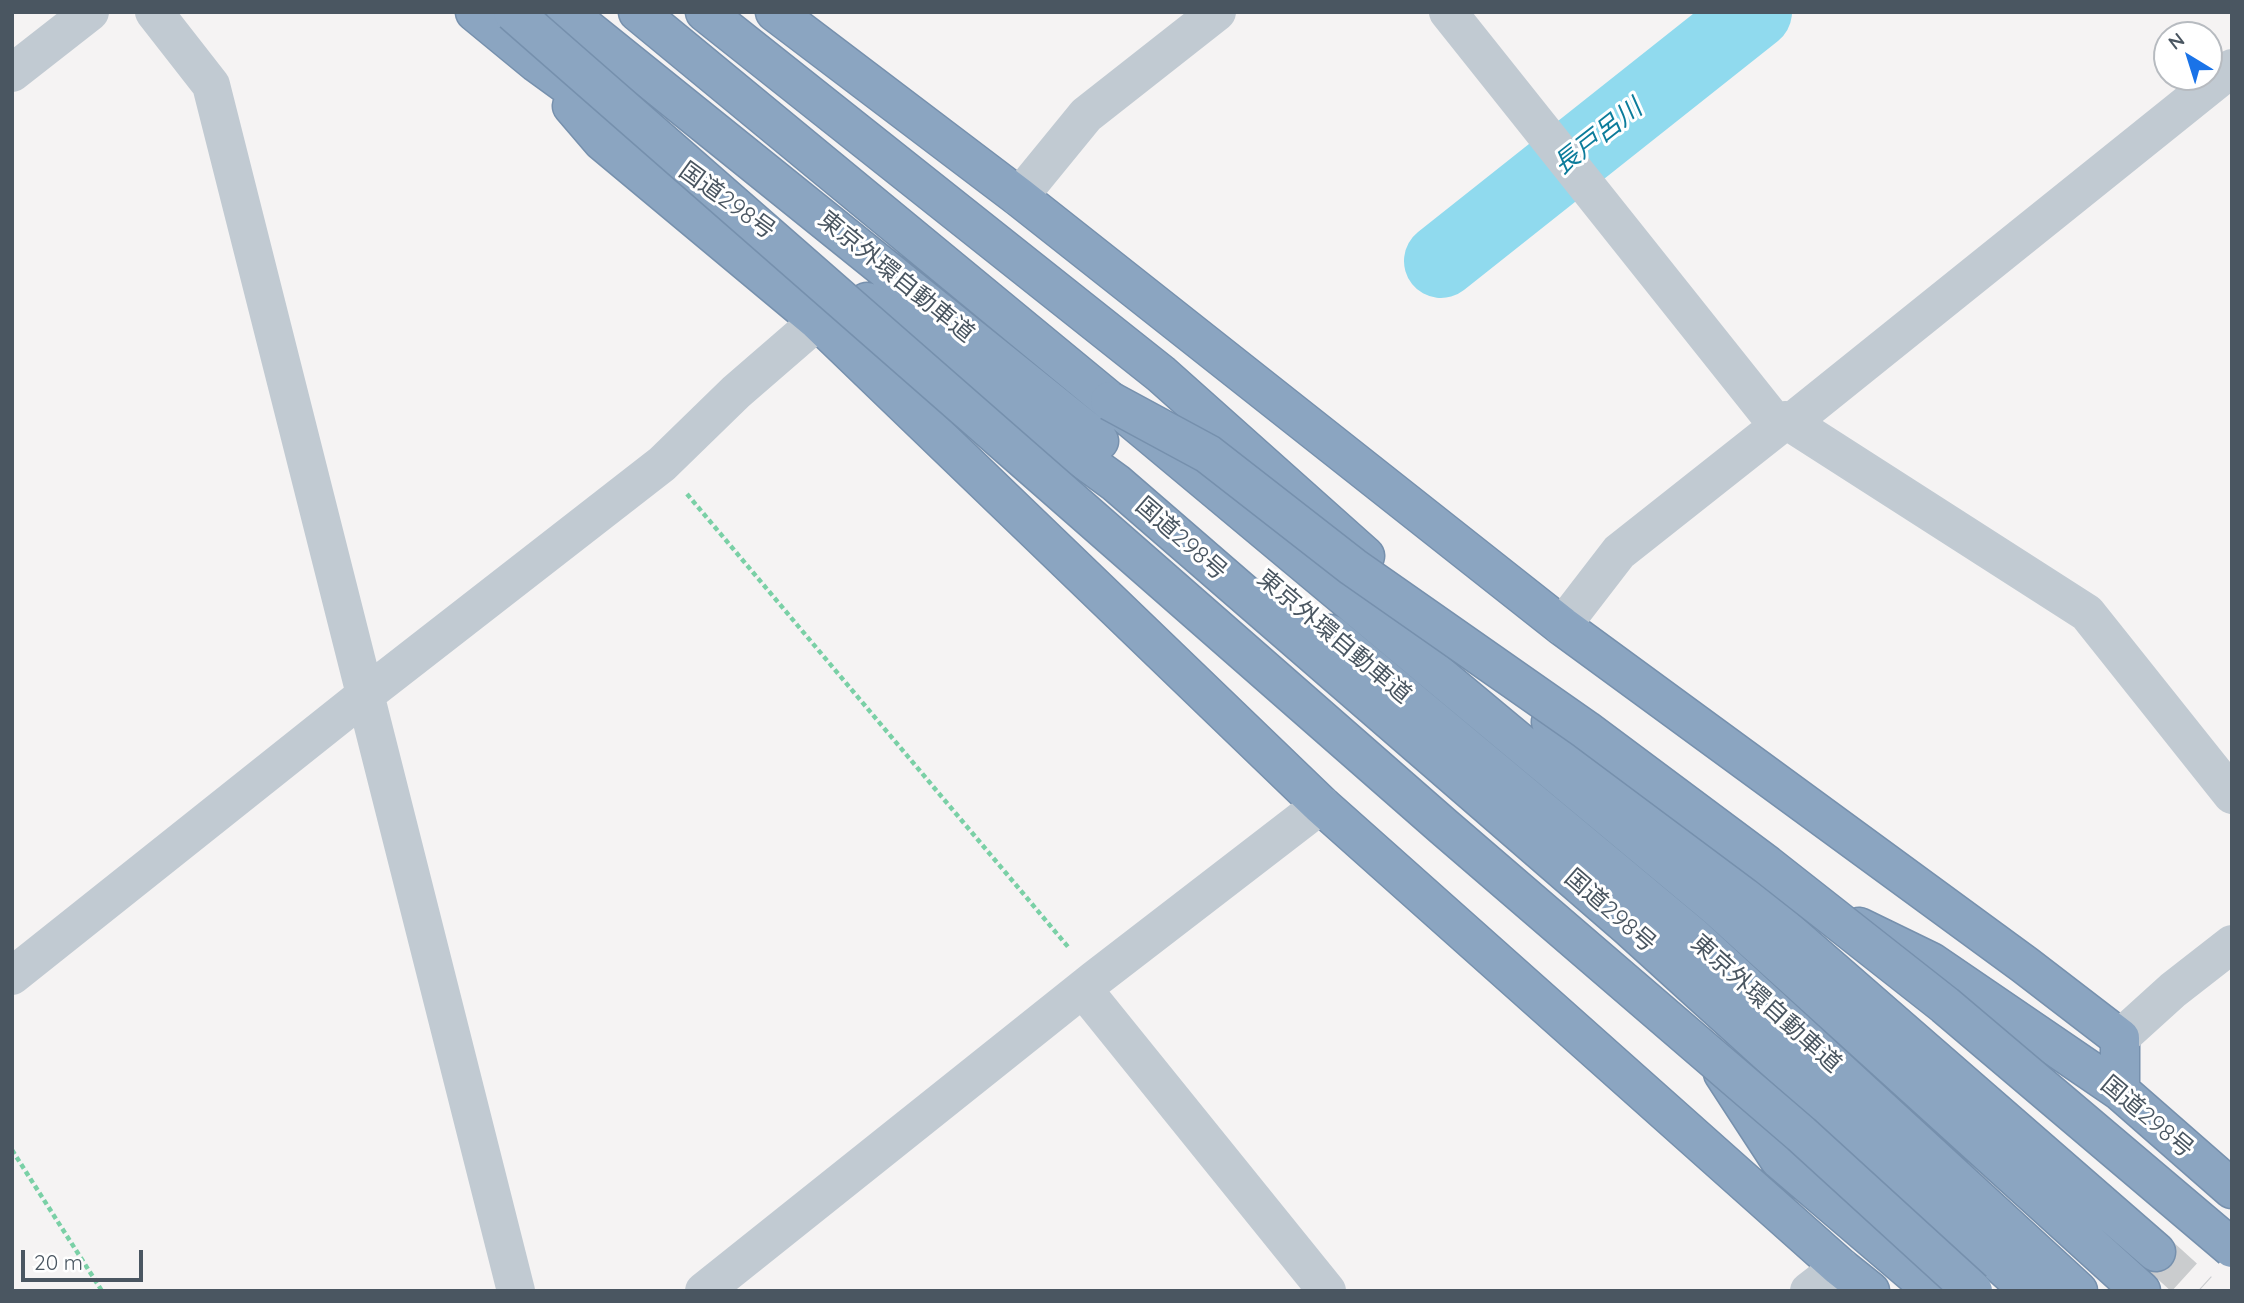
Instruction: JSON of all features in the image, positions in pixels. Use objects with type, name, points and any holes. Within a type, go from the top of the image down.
[{"type":"highway","name":"国道298号","points":[[475,12],[537,63],[1116,483],[1630,928],[2029,1291]]},
{"type":"highway","points":[[513,12],[1444,827],[1791,1125],[1973,1291]]},
{"type":"highway","name":"東京外環自動車道","points":[[566,12],[1084,429],[1691,935],[2078,1291]]},
{"type":"highway","name":"東京外環自動車道","points":[[638,12],[1717,907],[2141,1291]]},
{"type":"highway","name":"国道298号","points":[[705,12],[1161,374],[1692,848],[2156,1252]]},
{"type":"highway","points":[[775,12],[1020,197],[1562,626],[2014,957],[2120,1038],[2120,1091]]},
{"type":"highway","points":[[537,63],[603,141],[818,321],[1321,805],[1870,1291]]},
{"type":"highway","points":[[1110,401],[1208,454],[1353,567],[1586,730],[1767,865],[1945,1005],[2232,1248]]},
{"type":"highway","name":"国道298号","points":[[1692,848],[1931,962],[2120,1091],[2232,1189]]},
{"type":"highway","points":[[1630,928],[1779,1159],[1934,1291]]},
{"type":"street","points":[[12,73],[90,12]]},
{"type":"street","points":[[154,12],[211,85],[516,1291]]},
{"type":"street","points":[[1020,197],[1086,114],[1217,12]]},
{"type":"street","points":[[1448,12],[1784,425],[2087,613],[2232,795]]},
{"type":"street","points":[[1562,626],[1619,552],[1784,425],[2232,68]]},
{"type":"street","points":[[12,976],[365,695],[662,464],[736,392],[818,321]]},
{"type":"street","points":[[704,1291],[1089,984],[1321,805]]},
{"type":"street","points":[[2120,1038],[2173,990],[2232,944]]},
{"type":"street","points":[[1089,984],[1327,1291]]},
{"type":"street","points":[[1809,1291],[1840,1267]]},
{"type":"path","points":[[662,464],[1089,984]]},
{"type":"path","points":[[12,1150],[102,1291]]},
{"type":"waterway","name":"長戸呂川","points":[[1441,261],[1755,12]]},
{"type":"tunnel","points":[[2156,1252],[2199,1291]]}]
